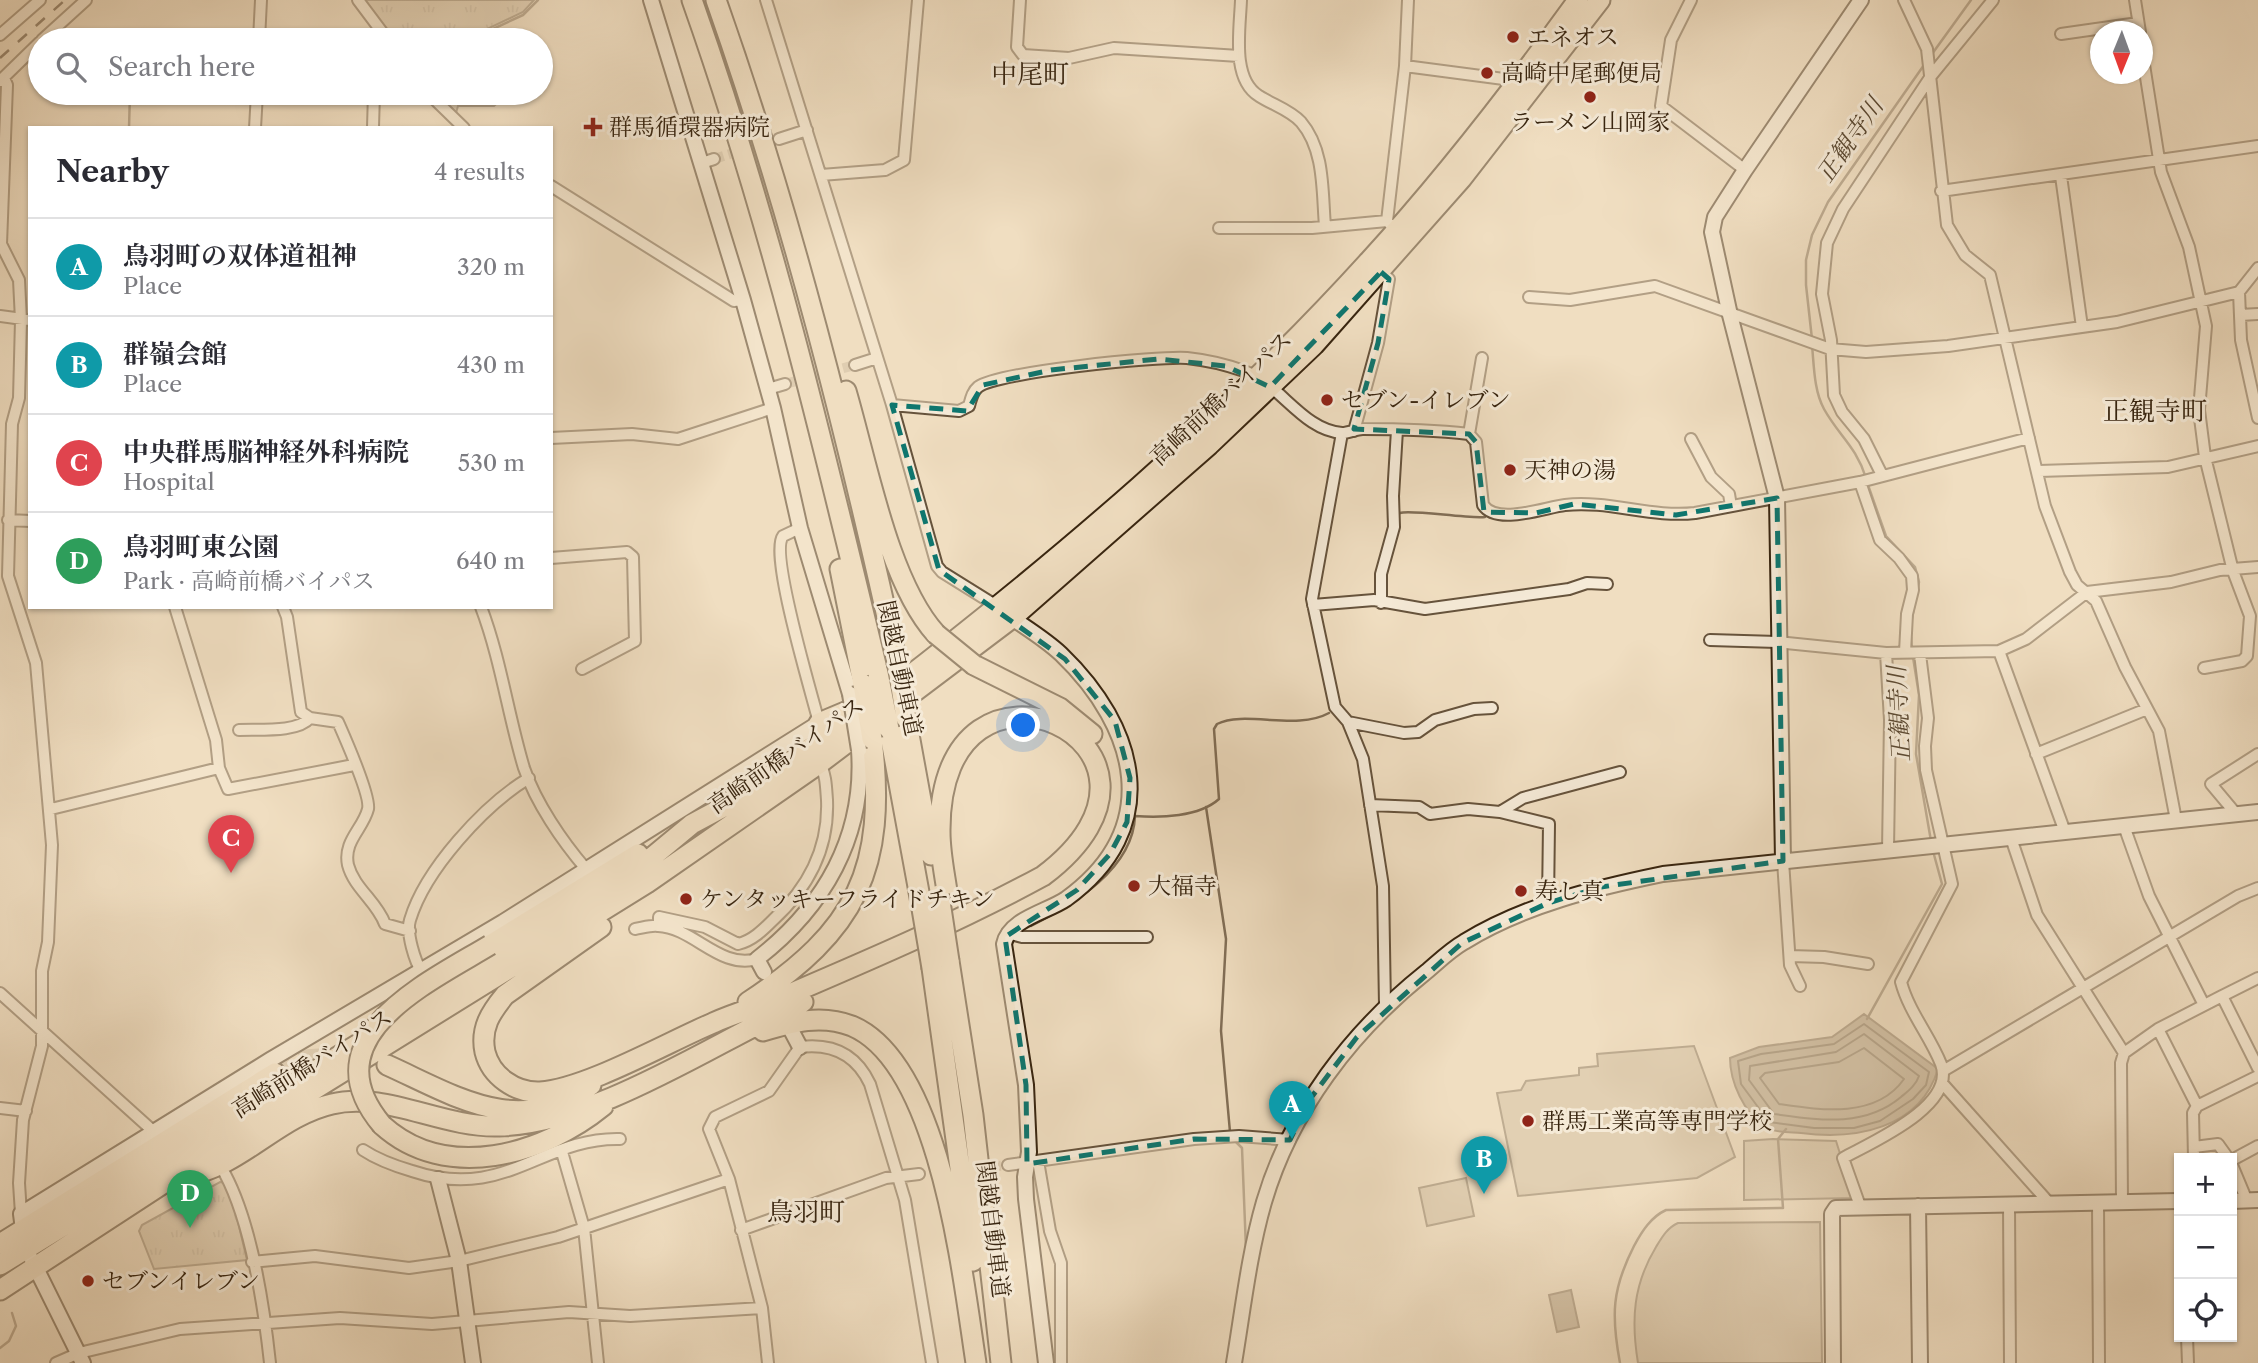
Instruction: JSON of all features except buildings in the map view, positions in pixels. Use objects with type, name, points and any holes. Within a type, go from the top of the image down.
[{"type":"highway","points":[[692,0],[737,139],[818,420],[827,510],[864,684],[874,739],[877,779],[872,853],[844,916],[805,960],[723,1018]]},
{"type":"highway","name":"関越自動車道","points":[[716,0],[777,191],[855,476],[897,662],[973,1115],[1002,1363]]},
{"type":"highway","name":"高崎前橋バイパス","points":[[0,1290],[170,1179],[647,883],[820,763],[1012,618],[1209,445],[1392,226],[1519,80],[1578,0]]},
{"type":"highway","name":"高崎前橋バイパス","points":[[0,1265],[23,1230],[579,908],[652,858],[692,824],[733,802],[829,738],[895,687],[1132,494],[1263,382],[1381,272],[1462,178],[1600,0]]},
{"type":"highway","points":[[170,1179],[222,1165],[309,1112],[343,1101],[373,1102],[444,1122],[496,1126],[554,1119],[621,1092],[725,1043],[787,1009],[1030,898],[1069,873],[1096,844],[1107,821],[1112,790],[1107,760],[1097,740],[1072,715],[974,664],[936,634],[918,610],[898,566],[813,280],[777,191]]},
{"type":"highway","points":[[819,723],[846,713],[887,688],[895,687]]},
{"type":"highway","points":[[647,883],[629,907],[506,995],[493,1009],[484,1031],[486,1056],[495,1073],[520,1089],[550,1091],[610,1070],[723,1018],[793,993],[1017,890],[1063,861],[1091,826],[1100,793],[1095,763],[1082,743],[1069,729],[1048,719],[1017,716],[995,721],[970,738],[953,764],[944,796],[936,896],[946,961]]},
{"type":"highway","name":"関越自動車道","points":[[874,739],[936,896]]},
{"type":"highway","points":[[621,1092],[582,1123],[552,1139],[523,1150],[488,1157],[453,1157],[427,1151],[398,1138],[382,1125],[367,1102],[360,1077],[363,1052],[371,1031],[400,1000],[589,881],[692,824]]},
{"type":"highway","name":"関越自動車道","points":[[946,961],[960,1156],[984,1363]]},
{"type":"highway","points":[[725,1043],[800,1021],[826,1020],[854,1027],[887,1054],[913,1096],[948,1196],[976,1363]]},
{"type":"highway","points":[[387,1065],[475,1106],[509,1111],[538,1109],[563,1101],[610,1070]]},
{"type":"highway","points":[[0,1244],[275,1073]]},
{"type":"highway","points":[[0,1229],[23,1230]]},
{"type":"highway","points":[[0,1305],[27,1273]]},
{"type":"street","points":[[0,36],[40,0]]},
{"type":"street","points":[[55,28],[86,0]]},
{"type":"street","points":[[260,28],[261,0]]},
{"type":"street","points":[[358,0],[374,28]]},
{"type":"street","points":[[651,0],[708,161],[773,408],[800,528],[864,684]]},
{"type":"street","points":[[766,0],[892,405],[939,570],[995,605],[1059,653],[1104,705],[1120,734],[1131,788],[1123,834],[1105,860],[1066,899],[1007,933]]},
{"type":"street","points":[[821,175],[885,170],[904,160],[918,0]]},
{"type":"street","points":[[1020,0],[1017,47],[1023,55],[1069,58],[1114,48],[1239,56]]},
{"type":"street","points":[[1241,0],[1239,56],[1251,90],[1302,123],[1321,166],[1325,226]]},
{"type":"street","points":[[1219,228],[1392,226],[1408,0]]},
{"type":"street","points":[[1691,0],[1671,40],[1661,106],[1745,170]]},
{"type":"street","points":[[1800,986],[1790,965],[1783,861],[1777,642],[1777,498],[1730,315],[1712,232],[1715,217],[1745,170],[1861,0]]},
{"type":"street","points":[[1904,0],[1927,49],[1941,191],[1947,225],[1954,241],[1965,255],[1990,275],[2039,471],[2045,506],[2070,572],[2077,585],[2096,601],[2159,731],[2176,820]]},
{"type":"street","points":[[1882,475],[1864,439],[1842,411],[1834,395],[1822,277],[1827,243],[1834,226],[1931,76],[1993,0]]},
{"type":"street","points":[[2135,0],[2138,21]]},
{"type":"street","points":[[2061,34],[2090,31]]},
{"type":"street","points":[[28,54],[2,79],[7,85],[1,244],[19,280],[25,320],[19,398],[12,424],[8,576],[36,663],[51,809],[49,929],[42,971],[40,1062],[26,1111],[19,1183],[27,1273],[81,1358]]},
{"type":"street","points":[[1405,66],[1519,80]]},
{"type":"street","points":[[2147,84],[2158,160],[2189,247],[2206,326],[2199,410],[2205,457],[2233,570],[2250,616],[2247,656],[2242,661],[2204,668]]},
{"type":"street","points":[[255,126],[256,105]]},
{"type":"street","points":[[373,126],[374,105]]},
{"type":"street","points":[[440,105],[462,126]]},
{"type":"street","points":[[779,139],[807,130]]},
{"type":"street","points":[[1941,191],[2258,146]]},
{"type":"street","points":[[2061,176],[2082,327]]},
{"type":"street","points":[[553,187],[734,301],[743,300]]},
{"type":"street","points":[[1529,297],[1570,300],[1655,286],[1830,349],[1866,352],[2082,327],[2239,292],[2258,268]]},
{"type":"street","points":[[1354,431],[1378,343],[1388,279],[1381,272]]},
{"type":"street","points":[[2239,292],[2239,315],[2248,379],[2258,418]]},
{"type":"street","points":[[2239,315],[2258,314]]},
{"type":"street","points":[[0,316],[25,320]]},
{"type":"street","points":[[855,365],[877,358]]},
{"type":"street","points":[[1469,434],[1482,358]]},
{"type":"street","points":[[892,405],[959,411],[969,406],[973,393],[979,386],[1002,379],[1052,370],[1158,359],[1194,359],[1263,382],[1313,421],[1342,433],[1397,430],[1469,434],[1476,442],[1483,505],[1494,513],[1536,513],[1574,504],[1676,515],[1860,482],[2029,438]]},
{"type":"street","points":[[768,389],[785,384]]},
{"type":"street","points":[[553,438],[632,434],[677,439],[773,408]]},
{"type":"street","points":[[1381,603],[1381,574],[1394,527],[1392,496],[1397,430]]},
{"type":"street","points":[[1342,433],[1333,468],[1313,605],[1335,707],[1348,722],[1363,759],[1382,886],[1385,1006]]},
{"type":"street","points":[[1691,439],[1711,477],[1729,494],[1731,506]]},
{"type":"street","points":[[2039,471],[2168,467],[2258,446]]},
{"type":"street","points":[[1860,482],[1880,540],[1899,558],[1912,576],[1913,590],[1907,614],[1905,652]]},
{"type":"street","points":[[8,520],[28,521]]},
{"type":"street","points":[[23,1230],[153,1131],[422,972],[819,723],[790,614],[778,552],[783,536],[800,528]]},
{"type":"street","points":[[553,558],[627,552],[633,557],[635,641],[582,669]]},
{"type":"street","points":[[1710,640],[1777,642],[1886,653],[1999,651],[2026,639],[2087,592],[2139,588],[2220,570],[2258,568]]},
{"type":"street","points":[[1313,605],[1374,600],[1425,609],[1569,589],[1587,583],[1607,584]]},
{"type":"street","points":[[176,609],[216,740],[219,768],[231,790],[292,775],[354,765]]},
{"type":"street","points":[[284,609],[299,707],[310,718],[337,720],[369,807],[349,845],[348,863],[353,876],[382,912],[385,924],[410,931]]},
{"type":"street","points":[[482,609],[529,778],[561,836],[586,869]]},
{"type":"street","points":[[1999,651],[2065,832]]},
{"type":"street","points":[[1886,653],[1890,720],[1888,850]]},
{"type":"street","points":[[1860,1206],[1843,1158],[1912,1120],[1938,1092],[1942,1083],[1943,1070],[1900,982],[1952,884],[1926,770],[1928,718],[1920,653]]},
{"type":"street","points":[[1348,722],[1404,733],[1418,732],[1435,720],[1474,709],[1492,708]]},
{"type":"street","points":[[2036,754],[2147,709]]},
{"type":"street","points":[[239,730],[292,727],[305,723],[310,718]]},
{"type":"street","points":[[635,929],[659,925],[702,942],[732,960],[757,959],[810,906],[835,868],[853,827],[874,739]]},
{"type":"street","points":[[2237,815],[2211,784],[2258,754]]},
{"type":"street","points":[[659,925],[659,917],[665,917],[705,927],[734,943],[742,944],[764,929],[799,893],[816,862],[824,835],[826,793],[820,763]]},
{"type":"street","points":[[51,809],[219,768]]},
{"type":"street","points":[[1500,812],[1523,798],[1620,772]]},
{"type":"street","points":[[422,972],[410,931],[410,920],[441,859],[478,821],[529,778]]},
{"type":"street","points":[[1370,804],[1419,807],[1430,814],[1468,810],[1500,812],[1549,824],[1548,903]]},
{"type":"street","points":[[1234,1363],[1252,1247],[1265,1199],[1307,1103],[1350,1045],[1385,1006],[1462,943],[1548,903],[1601,887],[1663,874],[2258,812]]},
{"type":"street","points":[[2124,826],[2149,896],[2204,1005]]},
{"type":"street","points":[[2011,838],[2037,915],[2124,1054]]},
{"type":"street","points":[[1943,1070],[2238,896],[2258,888]]},
{"type":"street","points":[[799,893],[810,906]]},
{"type":"street","points":[[1007,933],[1022,937],[1147,937]]},
{"type":"street","points":[[1007,933],[1004,952],[1026,1085],[1029,1152],[1061,1263],[1061,1363]]},
{"type":"street","points":[[1790,956],[1824,957],[1868,964]]},
{"type":"street","points":[[757,959],[764,972]]},
{"type":"street","points":[[2122,1203],[2121,1063],[2124,1054],[2158,1029],[2258,978]]},
{"type":"street","points":[[0,993],[153,1131]]},
{"type":"street","points":[[2222,996],[2258,1068]]},
{"type":"street","points":[[2158,1029],[2197,1106]]},
{"type":"street","points":[[791,1030],[800,1047]]},
{"type":"street","points":[[800,1047],[836,1049],[860,1067],[870,1084],[899,1176],[918,1268],[932,1363]]},
{"type":"street","points":[[768,1363],[762,1308],[729,1179],[709,1129],[710,1122],[769,1091],[800,1047]]},
{"type":"street","points":[[2225,1153],[2218,1143],[2194,1153],[2193,1113],[2197,1106],[2258,1076]]},
{"type":"street","points":[[1942,1083],[2051,1205]]},
{"type":"street","points":[[0,1108],[26,1111]]},
{"type":"street","points":[[1008,1165],[1194,1139],[1239,1136],[1290,1140]]},
{"type":"street","points":[[363,1150],[386,1162],[451,1181],[491,1177],[598,1140],[620,1139]]},
{"type":"street","points":[[2237,1158],[2258,1146]]},
{"type":"street","points":[[562,1152],[584,1228],[598,1363]]},
{"type":"street","points":[[1032,1163],[1027,1211],[1046,1363]]},
{"type":"street","points":[[2237,1172],[2253,1200]]},
{"type":"street","points":[[225,1174],[238,1203],[265,1323],[270,1363]]},
{"type":"street","points":[[741,1230],[899,1176],[919,1174]]},
{"type":"street","points":[[438,1179],[459,1261],[473,1363]]},
{"type":"street","points":[[252,1262],[314,1256],[409,1268],[459,1261],[537,1243],[729,1179]]},
{"type":"street","points":[[1833,1363],[1832,1214],[1836,1208],[2174,1200]]},
{"type":"street","points":[[2098,1203],[2099,1363]]},
{"type":"street","points":[[2008,1205],[2010,1363]]},
{"type":"street","points":[[1918,1206],[1920,1363]]},
{"type":"street","points":[[56,1363],[180,1329],[340,1318],[417,1324],[593,1312],[631,1316],[762,1308]]},
{"type":"street","points":[[2187,1342],[2188,1363]]},
{"type":"highlighted area","points":[[1381,272],[1389,279],[1378,343],[1354,429],[1469,434],[1476,442],[1484,512],[1536,513],[1574,504],[1676,515],[1777,498],[1783,861],[1601,887],[1548,903],[1462,943],[1357,1037],[1307,1103],[1290,1140],[1194,1139],[1027,1164],[1026,1085],[1005,937],[1077,890],[1110,854],[1127,822],[1130,778],[1115,721],[1065,659],[939,570],[892,405],[967,411],[983,385],[1051,370],[1158,359],[1226,366],[1270,387]]},
{"type":"green space","points":[[363,0],[534,0],[523,12],[489,28],[384,28]]},
{"type":"green space","points":[[447,105],[495,105],[458,106],[456,113]]},
{"type":"green space","points":[[1694,1046],[1735,1157],[1697,1178],[1518,1196],[1497,1093],[1521,1090],[1526,1081],[1579,1075],[1579,1068],[1598,1066],[1597,1054]]},
{"type":"green space","points":[[1744,1141],[1836,1141],[1854,1198],[1744,1200]]},
{"type":"green space","points":[[1466,1178],[1474,1216],[1427,1226],[1419,1188]]},
{"type":"green space","points":[[220,1182],[225,1183],[232,1197],[247,1260],[154,1269],[139,1231],[142,1225]]},
{"type":"green space","points":[[1820,1222],[1822,1363],[1638,1363],[1635,1317],[1638,1289],[1648,1261],[1671,1227],[1678,1223]]},
{"type":"water","points":[[1864,1014],[1938,1069],[1929,1089],[1917,1105],[1883,1126],[1843,1134],[1777,1131],[1768,1129],[1757,1121],[1736,1087],[1730,1058],[1759,1047],[1832,1037]]},
{"type":"water","points":[[1571,1290],[1579,1327],[1557,1332],[1549,1295]]},
{"type":"waterway","points":[[495,28],[523,15],[538,0]]},
{"type":"waterway","name":"正観寺川","points":[[1932,54],[1971,0]]},
{"type":"waterway","name":"正観寺川","points":[[1812,339],[1806,285],[1806,260],[1812,235],[1828,202],[1924,65]]},
{"type":"waterway","points":[[129,126],[130,105]]},
{"type":"waterway","name":"正観寺川","points":[[1812,345],[1815,378],[1821,402],[1852,449],[1866,478]]},
{"type":"waterway","name":"正観寺川","points":[[1868,485],[1886,536],[1915,567],[1919,582],[1911,623]]},
{"type":"waterway","points":[[1400,513],[1485,517]]},
{"type":"waterway","name":"正観寺川","points":[[1911,637],[1912,651]]},
{"type":"waterway","name":"正観寺川","points":[[1913,657],[1919,695],[1916,754],[1931,841]]},
{"type":"waterway","points":[[1031,926],[1082,896],[1113,868],[1132,835],[1135,816],[1156,817],[1190,813],[1219,799],[1214,729],[1217,724],[1242,719],[1302,720],[1329,713]]},
{"type":"waterway","points":[[1206,807],[1226,939],[1221,1031],[1230,1132]]},
{"type":"waterway","name":"正観寺川","points":[[1867,1019],[1942,884],[1933,851]]},
{"type":"waterway","name":"正観寺川","points":[[1620,1363],[1615,1331],[1615,1303],[1621,1276],[1644,1230],[1656,1216],[1666,1210],[1783,1208],[1778,1139],[1786,1129]]},
{"type":"waterway","points":[[1234,1140],[1242,1148],[1246,1249]]},
{"type":"waterway","points":[[0,1348],[9,1341],[16,1326],[12,1313]]},
{"type":"tunnel","points":[[714,159],[765,143]]},
{"type":"tunnel","points":[[785,384],[855,365]]},
{"type":"tunnel","points":[[275,1073],[303,1059],[347,1056]]},
{"type":"tunnel","points":[[976,1168],[1008,1165]]},
{"type":"railway","points":[[34,28],[65,0]]},
{"type":"railway","points":[[0,58],[28,33]]},
{"type":"place","name":"エネオス","points":[[1513,37]]},
{"type":"place","name":"高崎中尾郵便局","points":[[1487,73]]},
{"type":"place","name":"ラーメン山岡家","points":[[1590,97]]},
{"type":"place","name":"群馬循環器病院","points":[[593,127]]},
{"type":"place","name":"セブン-イレブン","points":[[1327,400]]},
{"type":"place","name":"天神の湯","points":[[1510,470]]},
{"type":"place","name":"中央群馬脳神経外科病院","points":[[231,873]]},
{"type":"place","name":"大福寺","points":[[1134,886]]},
{"type":"place","name":"寿し真","points":[[1521,891]]},
{"type":"place","name":"ケンタッキーフライドチキン","points":[[686,899]]},
{"type":"place","name":"群馬工業高等専門学校","points":[[1528,1121]]},
{"type":"place","name":"鳥羽町の双体道祖神","points":[[1292,1139]]},
{"type":"place","name":"群嶺会館","points":[[1484,1194]]},
{"type":"place","name":"鳥羽町東公園","points":[[190,1228]]},
{"type":"place","name":"セブンイレブン","points":[[88,1281]]},
{"type":"district","name":"中尾町","points":[[1030,74]]},
{"type":"district","name":"正観寺町","points":[[2155,411]]},
{"type":"district","name":"鳥羽町","points":[[806,1212]]}]
